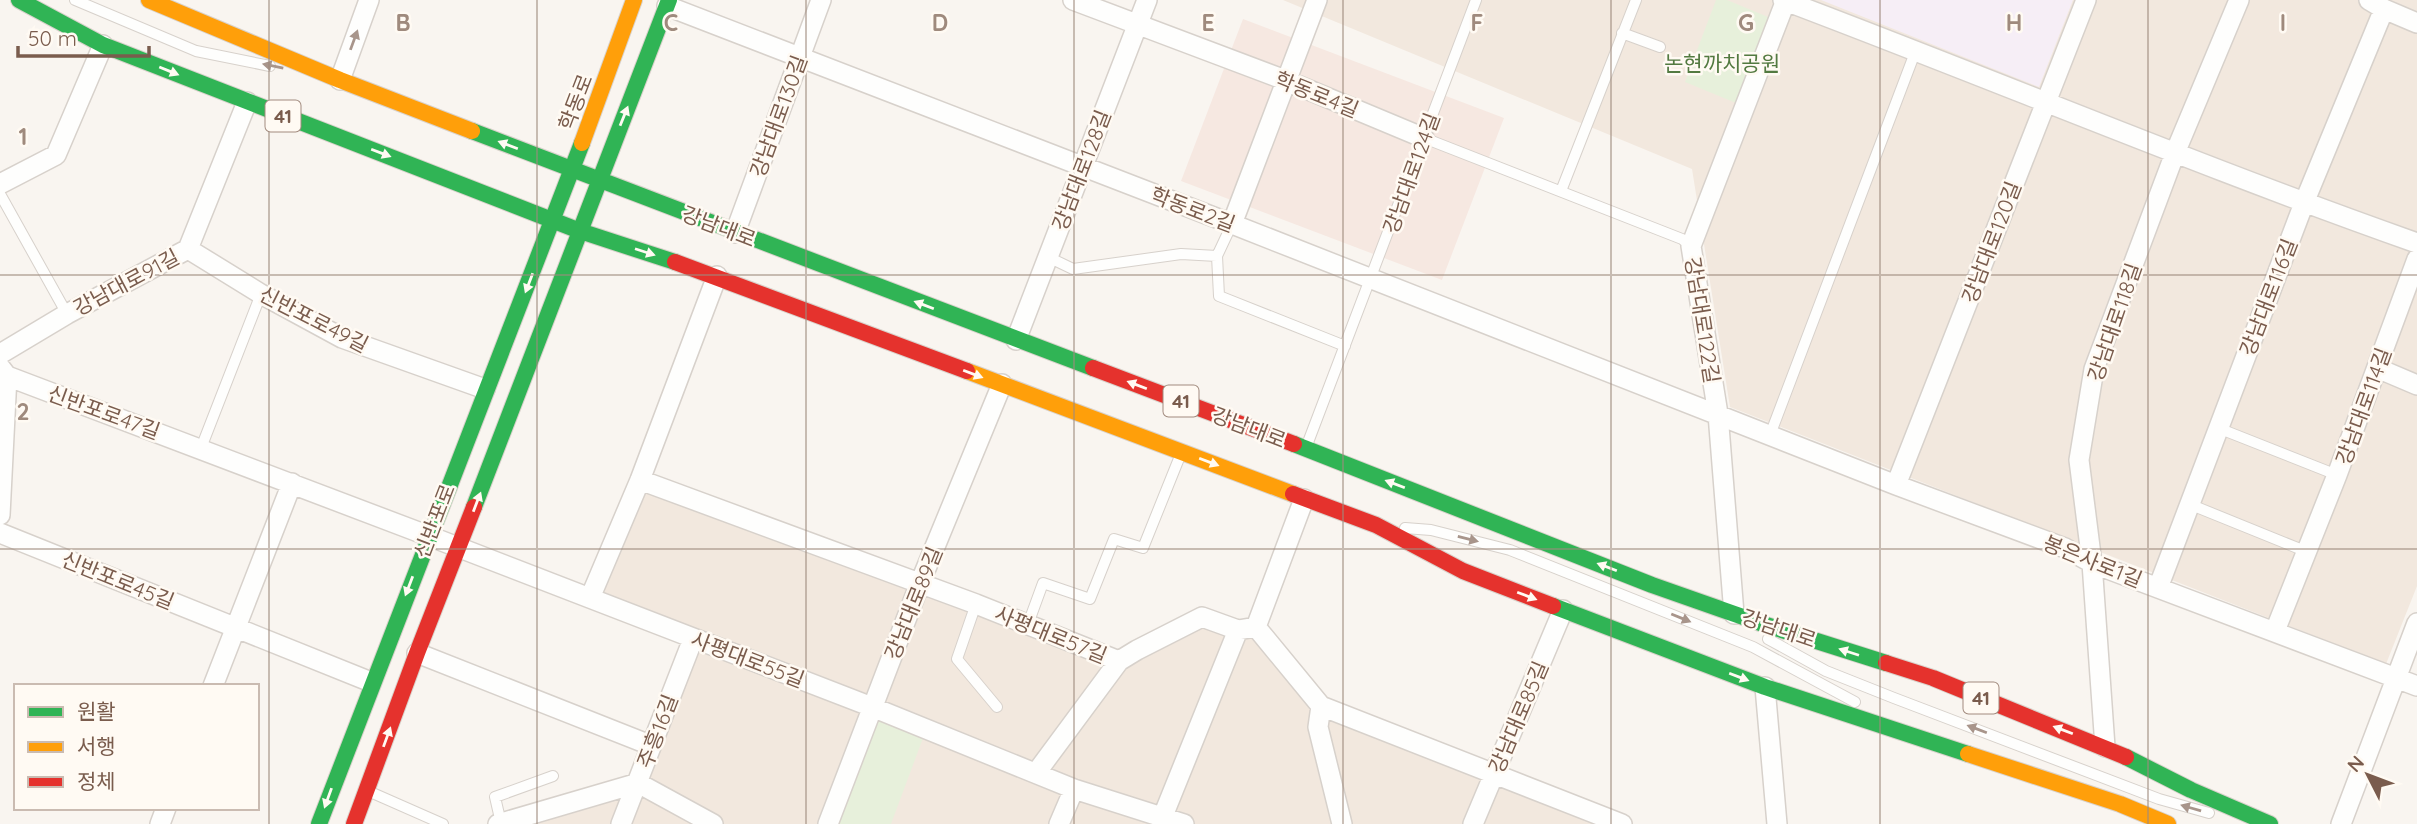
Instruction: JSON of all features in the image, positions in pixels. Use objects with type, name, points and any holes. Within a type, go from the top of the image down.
[{"type":"main road","name":"41","points":[[19,0],[103,45],[247,102],[580,231],[717,276],[1376,525],[1463,571],[1563,610],[1765,687],[2120,804],[2168,824]]},
{"type":"main road","name":"강남대로","points":[[149,0],[340,80],[571,170],[1306,449],[1652,585],[1933,678],[2105,747],[2191,790],[2270,824]]},
{"type":"main road","name":"학동로","points":[[552,219],[634,0]]},
{"type":"main road","points":[[598,179],[668,3]]},
{"type":"main road","name":"신반포로","points":[[354,824],[598,179]]},
{"type":"main road","name":"신반포로","points":[[319,824],[371,682],[552,219]]},
{"type":"street","points":[[340,80],[369,0]]},
{"type":"street","name":"강남대로130길","points":[[735,233],[821,0]]},
{"type":"street","name":"학동로4길","points":[[1073,0],[1285,80],[1424,138]]},
{"type":"street","name":"강남대로128길","points":[[1016,340],[1147,0]]},
{"type":"street","points":[[1232,223],[1317,0]]},
{"type":"street","name":"강남대로122길","points":[[1734,614],[1718,414],[1691,246],[1785,0],[2047,101]]},
{"type":"street","name":"강남대로120길","points":[[1896,485],[2086,0]]},
{"type":"street","name":"강남대로118길","points":[[2105,747],[2092,563],[2079,460],[2094,369],[2175,153],[2239,0]]},
{"type":"street","name":"학동로2길","points":[[668,3],[799,59],[1232,223],[1718,414]]},
{"type":"street","points":[[2376,5],[2417,23]]},
{"type":"street","name":"강남대로116길","points":[[2158,588],[2304,204],[2376,5]]},
{"type":"street","points":[[0,184],[56,155],[103,45]]},
{"type":"street","points":[[2047,101],[2304,204],[2417,243]]},
{"type":"street","name":"강남대로91길","points":[[0,354],[67,314],[188,249],[247,102]]},
{"type":"street","name":"신반포로49길","points":[[188,249],[261,294],[342,338],[485,389]]},
{"type":"street","name":"강남대로114길","points":[[2275,631],[2337,475],[2417,259]]},
{"type":"street","points":[[590,598],[640,480],[717,276]]},
{"type":"street","points":[[2377,368],[2417,385]]},
{"type":"street","name":"신반포로47길","points":[[0,515],[4,372],[459,548]]},
{"type":"street","name":"강남대로89길","points":[[828,824],[920,583],[1002,384]]},
{"type":"street","name":"봉은사로1길","points":[[1718,414],[1896,485],[2065,548],[2092,563],[2417,686]]},
{"type":"street","name":"사평대로57길","points":[[640,480],[976,604],[1119,661],[1202,617],[1247,629]]},
{"type":"street","points":[[214,684],[292,483]]},
{"type":"street","points":[[1163,816],[1304,499]]},
{"type":"street","name":"신반포로45길","points":[[0,533],[371,682]]},
{"type":"street","name":"사평대로55길","points":[[459,548],[872,707],[1074,789],[1184,824]]},
{"type":"street","name":"강남대로85길","points":[[1473,824],[1563,610]]},
{"type":"street","points":[[2341,824],[2417,623]]},
{"type":"street","points":[[1247,629],[1321,706],[1622,824]]},
{"type":"street","name":"주흥16길","points":[[621,824],[693,639]]},
{"type":"street","points":[[417,653],[650,745]]},
{"type":"street","points":[[1036,773],[1119,661]]},
{"type":"street","points":[[1765,687],[1777,824]]},
{"type":"street","points":[[1321,706],[1318,727],[1342,824]]},
{"type":"street","points":[[500,824],[638,783],[713,824]]},
{"type":"street","points":[[1059,824],[1074,789]]},
{"type":"street","points":[[2120,804],[2124,824]]},
{"type":"lane","points":[[75,0],[196,51],[340,80]]},
{"type":"lane","name":"강남대로124길","points":[[1306,449],[1476,0]]},
{"type":"lane","points":[[1561,191],[1636,0]]},
{"type":"lane","points":[[1622,33],[1660,47]]},
{"type":"lane","points":[[1770,435],[1916,50]]},
{"type":"lane","name":"학동로4길","points":[[1424,138],[1682,239],[1691,246]]},
{"type":"lane","points":[[0,194],[67,314]]},
{"type":"lane","points":[[1232,223],[1217,256],[1219,296],[1345,346]]},
{"type":"lane","points":[[1047,257],[1073,269],[1181,254],[1217,256]]},
{"type":"lane","points":[[201,448],[261,294]]},
{"type":"lane","points":[[2218,428],[2337,475]]},
{"type":"lane","points":[[1028,624],[1043,583],[1090,599],[1114,539],[1143,548],[1182,452]]},
{"type":"lane","points":[[2189,504],[2305,551]]},
{"type":"lane","points":[[1376,525],[1431,530],[1510,550],[1753,647],[1911,734]]},
{"type":"lane","points":[[1652,585],[1758,634],[1826,671],[1894,698],[2159,799],[2257,824]]},
{"type":"lane","points":[[976,604],[957,659],[997,707]]},
{"type":"lane","points":[[500,824],[495,797],[553,776]]},
{"type":"lane","points":[[367,791],[443,824]]},
{"type":"shaded area","points":[[1283,0],[2417,0],[2417,586],[2386,664],[1730,407],[1692,169]]},
{"type":"shaded area","points":[[1821,0],[2073,0],[2039,87]]},
{"type":"shaded area","points":[[1243,19],[1504,118],[1442,280],[1181,181]]},
{"type":"shaded area","points":[[643,489],[1119,657],[1203,627],[1256,638],[1329,719],[1594,824],[536,824],[631,790],[696,631],[603,594]]},
{"type":"green space","name":"논현까치공원","points":[[1716,0],[1727,0],[1768,17],[1736,103],[1685,82]]},
{"type":"green space","points":[[876,709],[926,730],[891,824],[832,824]]},
{"type":"traffic: fast","points":[[19,0],[103,45],[580,231],[675,262]]},
{"type":"traffic: fast","points":[[474,507],[669,0]]},
{"type":"traffic: fast","points":[[472,131],[1093,368]]},
{"type":"traffic: fast","points":[[319,824],[582,143]]},
{"type":"traffic: fast","points":[[1294,444],[1652,585],[1886,663]]},
{"type":"traffic: fast","points":[[1553,606],[1765,687],[1968,754]]},
{"type":"traffic: fast","points":[[2126,757],[2191,790],[2270,824]]},
{"type":"traffic: slow","points":[[149,0],[340,80],[472,131]]},
{"type":"traffic: slow","points":[[582,143],[634,0]]},
{"type":"traffic: slow","points":[[967,371],[1293,494]]},
{"type":"traffic: slow","points":[[1968,754],[2120,804],[2168,824]]},
{"type":"traffic: jam","points":[[675,262],[967,371]]},
{"type":"traffic: jam","points":[[1093,368],[1294,444]]},
{"type":"traffic: jam","points":[[1293,494],[1376,525],[1463,571],[1553,606]]},
{"type":"traffic: jam","points":[[354,824],[474,507]]},
{"type":"traffic: jam","points":[[1886,663],[1933,678],[2126,757]]}]
